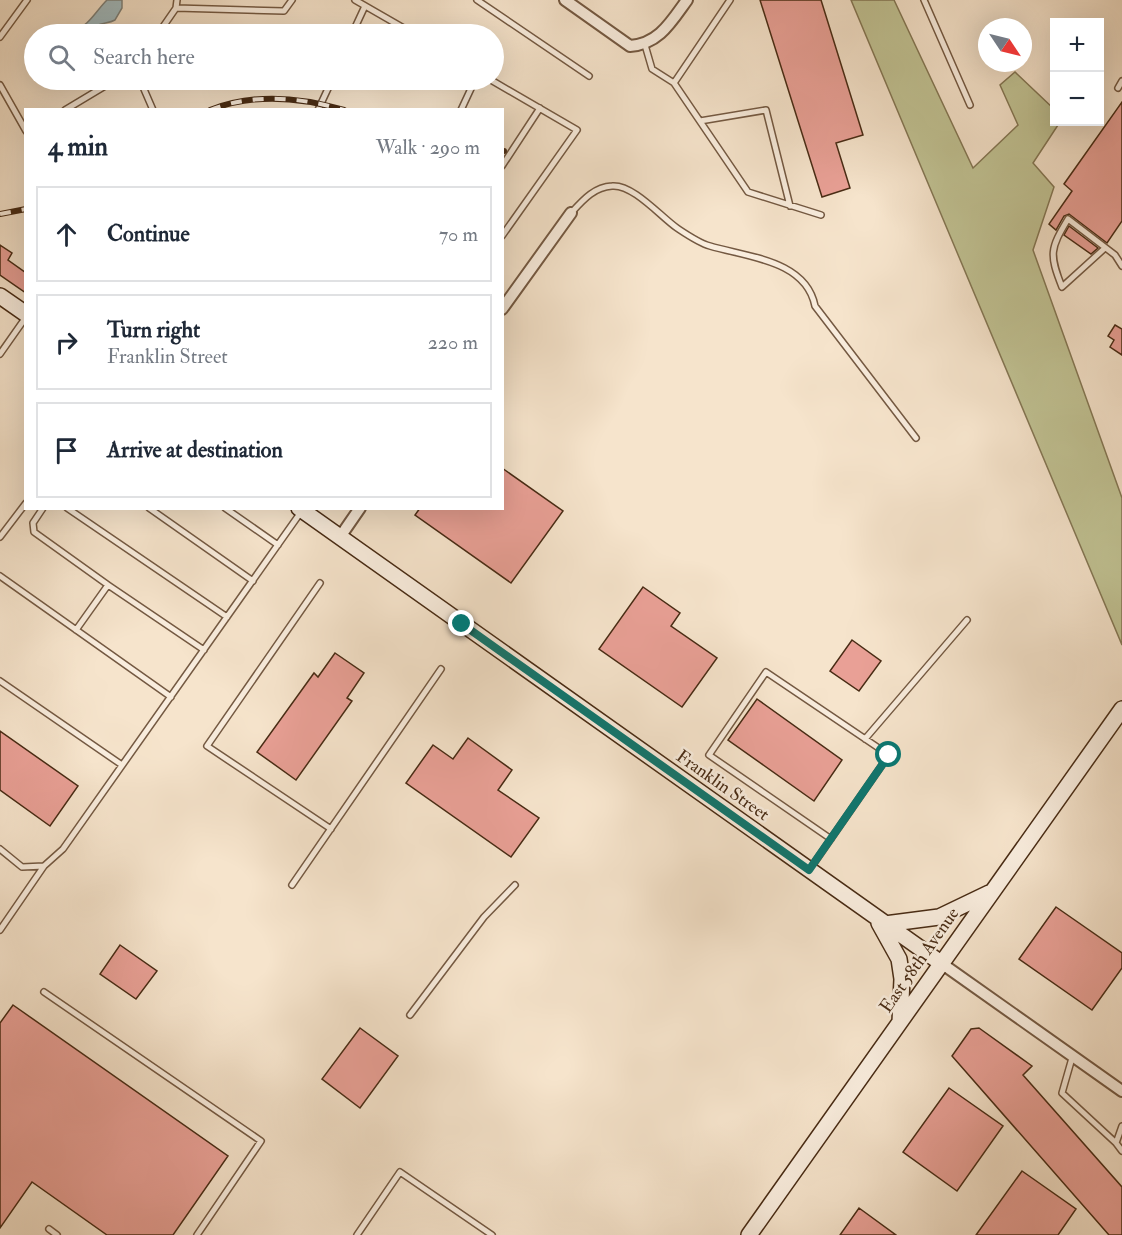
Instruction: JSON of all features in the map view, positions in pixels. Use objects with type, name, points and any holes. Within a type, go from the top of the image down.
[{"type":"main road","points":[[0,296],[24,314]]},
{"type":"main road","name":"Franklin Street","points":[[305,510],[339,537],[941,963]]},
{"type":"main road","name":"East 58th Avenue","points":[[750,1235],[1122,709]]},
{"type":"main road","points":[[900,1022],[902,979],[899,959],[880,921],[939,917],[992,891]]},
{"type":"street","points":[[565,0],[630,46],[645,45],[666,30],[687,0]]},
{"type":"street","points":[[504,306],[571,213]]},
{"type":"street","points":[[339,537],[359,510]]},
{"type":"street","name":"Franklin Street","points":[[941,963],[1072,1058],[1122,1091]]},
{"type":"lane","points":[[0,37],[27,0]]},
{"type":"lane","points":[[165,24],[176,8],[177,0]]},
{"type":"lane","points":[[176,8],[284,11],[292,0]]},
{"type":"lane","points":[[354,0],[396,24]]},
{"type":"lane","points":[[477,0],[589,76]]},
{"type":"lane","points":[[674,83],[730,0]]},
{"type":"lane","points":[[924,0],[970,105]]},
{"type":"lane","points":[[357,24],[365,6]]},
{"type":"lane","points":[[645,45],[652,69],[674,83],[748,192],[821,215]]},
{"type":"lane","points":[[1118,88],[1122,81]]},
{"type":"lane","points":[[0,85],[24,127]]},
{"type":"lane","points":[[504,87],[578,130],[504,234]]},
{"type":"lane","points":[[68,108],[99,90]]},
{"type":"lane","points":[[144,90],[152,108]]},
{"type":"lane","points":[[319,108],[327,90]]},
{"type":"lane","points":[[462,108],[470,90]]},
{"type":"lane","points":[[504,163],[540,108]]},
{"type":"lane","points":[[700,121],[766,110],[790,206]]},
{"type":"lane","points":[[571,213],[590,193],[614,185],[629,191],[677,228],[707,245],[742,253],[796,273],[813,296],[815,306],[916,438]]},
{"type":"lane","points":[[1104,248],[1062,287],[1055,270],[1052,246],[1068,219],[1115,255],[1122,266]]},
{"type":"lane","points":[[0,354],[24,319]]},
{"type":"lane","points":[[0,537],[24,506]]},
{"type":"lane","points":[[41,510],[33,523],[34,532],[204,650]]},
{"type":"lane","points":[[70,510],[227,617]]},
{"type":"lane","points":[[152,510],[253,580]]},
{"type":"lane","points":[[228,510],[278,545]]},
{"type":"lane","points":[[0,930],[44,866],[63,849],[305,510]]},
{"type":"lane","points":[[0,576],[171,697]]},
{"type":"lane","points":[[320,583],[207,746],[331,829]]},
{"type":"lane","points":[[76,630],[108,585]]},
{"type":"lane","points":[[865,739],[967,620]]},
{"type":"lane","points":[[292,885],[441,669]]},
{"type":"lane","points":[[809,870],[831,839],[889,755],[766,672],[709,755],[831,839]]},
{"type":"lane","points":[[0,681],[122,765]]},
{"type":"lane","points":[[0,849],[22,867],[44,866]]},
{"type":"lane","points":[[410,1015],[484,916],[515,885]]},
{"type":"lane","points":[[44,992],[261,1141],[197,1235]]},
{"type":"lane","points":[[1072,1058],[1062,1093],[1122,1151]]},
{"type":"lane","points":[[1116,1143],[1122,1125]]},
{"type":"lane","points":[[357,1235],[400,1173],[492,1235]]},
{"type":"lane","points":[[49,1229],[57,1235]]},
{"type":"green space","points":[[851,0],[894,0],[973,168],[1018,125],[1000,85],[1015,72],[1050,105],[1050,126],[1057,126],[1033,163],[1054,187],[1033,250],[1122,498],[1122,645]]},
{"type":"water","points":[[107,0],[122,0],[122,8],[115,20],[101,24],[85,24]]},
{"type":"building","points":[[760,0],[821,0],[863,135],[836,143],[850,188],[822,197]]},
{"type":"building","points":[[1122,102],[1122,221],[1107,243],[1069,214],[1064,216],[1056,230],[1049,224],[1072,191],[1064,184]]},
{"type":"building","points":[[1069,226],[1098,248],[1091,254],[1064,235]]},
{"type":"building","points":[[0,245],[12,253],[8,260],[24,272],[24,292],[0,275]]},
{"type":"building","points":[[1115,325],[1122,329],[1122,355],[1110,347],[1114,340],[1108,336]]},
{"type":"building","points":[[504,469],[563,511],[511,583],[415,515],[419,510],[504,510]]},
{"type":"building","points":[[643,587],[680,613],[671,626],[717,658],[682,707],[599,649]]},
{"type":"building","points":[[852,640],[881,661],[859,691],[830,671]]},
{"type":"building","points":[[335,653],[364,673],[347,698],[352,701],[296,780],[257,752],[314,673],[318,677]]},
{"type":"building","points":[[757,699],[842,760],[814,801],[728,740]]},
{"type":"building","points":[[0,731],[78,786],[50,826],[0,790]]},
{"type":"building","points":[[468,738],[512,770],[498,790],[539,818],[511,857],[406,783],[433,745],[453,759]]},
{"type":"building","points":[[1056,907],[1122,953],[1122,968],[1092,1010],[1019,959]]},
{"type":"building","points":[[120,945],[157,971],[136,999],[100,974]]},
{"type":"building","points":[[13,1005],[228,1156],[173,1235],[107,1235],[32,1182],[0,1228],[0,1023]]},
{"type":"building","points":[[360,1028],[398,1056],[360,1108],[322,1079]]},
{"type":"building","points":[[979,1028],[1032,1066],[1023,1075],[1122,1187],[1122,1235],[1109,1235],[952,1056],[971,1029]]},
{"type":"building","points":[[949,1088],[1003,1126],[957,1191],[903,1152]]},
{"type":"building","points":[[1022,1171],[1076,1209],[1058,1235],[976,1235]]},
{"type":"building","points":[[859,1208],[896,1235],[840,1235]]},
{"type":"railway","points":[[216,108],[260,99],[311,102],[336,108]]},
{"type":"railway","points":[[0,214],[24,209]]},
{"type":"route","points":[[462,624],[809,870],[889,755]]}]
